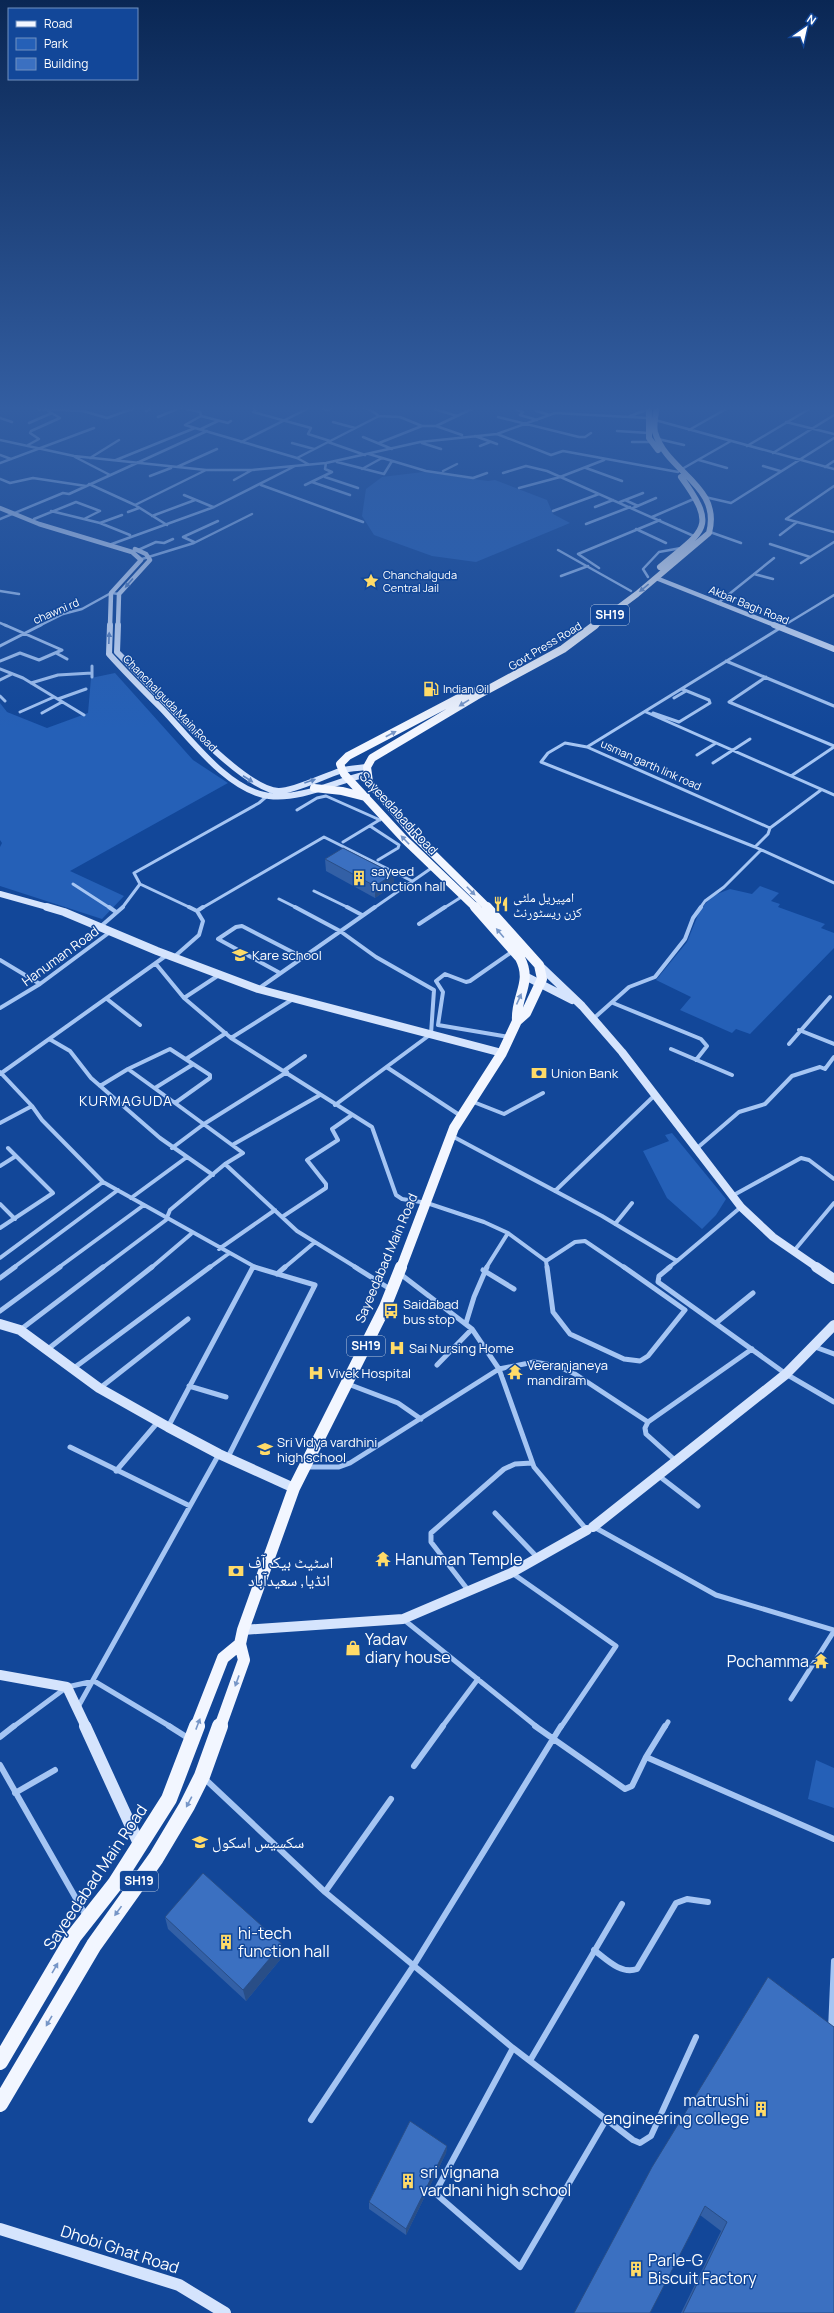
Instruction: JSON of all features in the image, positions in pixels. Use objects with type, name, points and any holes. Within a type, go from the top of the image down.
[{"type":"main road","points":[[17,513],[111,544],[138,550],[149,557],[150,560],[119,594]]},
{"type":"main road","points":[[17,513],[111,544],[132,552],[142,559],[111,593]]},
{"type":"main road","name":"SH19","points":[[345,774],[340,764],[348,756],[555,647],[589,623],[648,577],[696,536],[703,528],[705,516],[703,513]]},
{"type":"main road","name":"SH19","points":[[710,532],[714,525],[713,513]]},
{"type":"main road","name":"Govt Press Road","points":[[368,774],[372,758],[476,696],[563,649],[592,629],[656,578],[710,532]]},
{"type":"main road","name":"Akbar Bagh Road","points":[[656,578],[834,649]]},
{"type":"main road","name":"Chanchalguda Main Road","points":[[111,593],[109,654],[224,772],[258,793],[270,794],[295,794],[314,788],[345,774],[368,774]]},
{"type":"main road","name":"Chanchalguda Main Road","points":[[119,594],[117,652],[234,768],[270,794]]},
{"type":"main road","points":[[224,772],[234,768]]},
{"type":"main road","name":"Chanchalguda Main Road","points":[[270,794],[345,774],[368,774]]},
{"type":"main road","name":"Sayeedabad Road","points":[[345,774],[366,797],[382,818],[463,896],[514,950],[526,967],[527,977]]},
{"type":"main road","name":"Sayeedabad Road","points":[[368,774],[415,836],[490,910],[539,965],[542,979]]},
{"type":"main road","points":[[314,788],[339,790],[366,797]]},
{"type":"main road","points":[[0,894],[64,912],[170,956],[258,989],[502,1054]]},
{"type":"main road","points":[[526,967],[534,970],[539,965],[556,979],[593,1019],[655,1095],[741,1207],[767,1232],[793,1252],[834,1278]]},
{"type":"main road","points":[[527,977],[556,979]]},
{"type":"main road","name":"Sayeedabad Main Road","points":[[517,1021],[514,1010],[527,977]]},
{"type":"main road","points":[[542,979],[578,1004]]},
{"type":"main road","name":"Sayeedabad Main Road","points":[[0,2104],[96,1924],[115,1884],[140,1846],[168,1798],[192,1741],[223,1658],[241,1637],[294,1488],[348,1384],[392,1290],[427,1203],[451,1136],[470,1101],[502,1054],[517,1021],[526,1013],[542,979]]},
{"type":"main road","points":[[0,1324],[20,1330],[100,1388],[168,1427],[223,1455],[294,1488]]},
{"type":"main road","points":[[241,1637],[402,1619],[511,1573],[590,1529],[659,1476],[786,1374],[815,1347],[834,1325]]},
{"type":"main road","name":"Sayeedabad Main Road","points":[[0,2062],[74,1936],[96,1924],[156,1858],[202,1776],[244,1660],[241,1637]]},
{"type":"main road","points":[[0,1675],[67,1687],[140,1846]]},
{"type":"main road","name":"Dhobi Ghat Road","points":[[0,2229],[179,2285],[225,2313]]},
{"type":"street","points":[[0,519],[12,513]]},
{"type":"street","points":[[34,519],[47,513]]},
{"type":"street","points":[[59,513],[100,523],[131,535]]},
{"type":"street","points":[[84,519],[95,513]]},
{"type":"street","points":[[147,513],[167,525]]},
{"type":"street","points":[[152,516],[160,513]]},
{"type":"street","points":[[111,544],[131,535],[167,525],[200,513]]},
{"type":"street","points":[[338,513],[363,522]]},
{"type":"street","points":[[586,524],[617,513]]},
{"type":"street","points":[[644,513],[696,536]]},
{"type":"street","points":[[652,516],[659,513]]},
{"type":"street","points":[[795,513],[786,519],[834,532]]},
{"type":"street","points":[[142,559],[194,543],[252,514]]},
{"type":"street","points":[[100,523],[122,515]]},
{"type":"street","points":[[599,568],[578,554],[660,520]]},
{"type":"street","points":[[194,543],[183,537],[218,521]]},
{"type":"street","points":[[780,534],[797,522]]},
{"type":"street","points":[[636,529],[666,543]]},
{"type":"street","points":[[710,532],[741,542]]},
{"type":"street","points":[[132,552],[156,542],[164,543],[173,539]]},
{"type":"street","points":[[801,563],[834,542]]},
{"type":"street","points":[[770,544],[810,557]]},
{"type":"street","points":[[648,577],[643,569],[656,554],[682,548]]},
{"type":"street","points":[[558,550],[631,590]]},
{"type":"street","points":[[718,603],[774,558]]},
{"type":"street","points":[[561,576],[588,566]]},
{"type":"street","points":[[754,574],[773,579]]},
{"type":"street","points":[[0,590],[19,594]]},
{"type":"street","points":[[111,593],[119,594]]},
{"type":"street","name":"chawni rd","points":[[0,646],[63,614],[82,609],[111,593]]},
{"type":"street","name":"usman garth link road","points":[[587,747],[684,690],[778,627],[834,595]]},
{"type":"street","points":[[829,598],[834,600]]},
{"type":"street","points":[[0,623],[62,650],[39,660],[20,653],[0,661]]},
{"type":"street","points":[[56,653],[67,659]]},
{"type":"street","points":[[726,661],[834,706]]},
{"type":"street","points":[[31,683],[58,675],[92,675],[92,666]]},
{"type":"street","points":[[0,669],[31,683],[84,715]]},
{"type":"street","points":[[0,680],[12,674]]},
{"type":"street","points":[[766,677],[729,702],[834,747]]},
{"type":"street","points":[[58,699],[86,689]]},
{"type":"street","points":[[684,690],[709,700],[710,703],[679,722],[652,712],[684,690]]},
{"type":"street","points":[[0,696],[5,702]]},
{"type":"street","points":[[20,712],[54,697]]},
{"type":"street","points":[[42,713],[62,702]]},
{"type":"street","points":[[646,712],[834,795]]},
{"type":"street","points":[[713,763],[750,739]]},
{"type":"street","points":[[587,747],[572,743],[563,743],[543,757],[541,762],[755,847],[833,881]]},
{"type":"street","points":[[697,755],[716,743]]},
{"type":"street","name":"usman garth link road","points":[[587,747],[770,828]]},
{"type":"street","points":[[791,776],[834,747]]},
{"type":"street","points":[[755,847],[768,834],[770,828],[821,790]]},
{"type":"street","points":[[77,1708],[94,1681],[190,1506],[223,1455],[315,1285],[253,1267],[166,1220],[144,1205],[103,1182],[42,1120],[32,1106],[0,1073],[51,1040],[198,935],[203,921],[197,911],[140,884],[134,873],[259,803],[270,794]]},
{"type":"street","points":[[297,810],[317,798],[326,796],[382,818]]},
{"type":"street","points":[[343,842],[382,818]]},
{"type":"street","points":[[370,826],[399,845],[398,848],[378,860]]},
{"type":"street","points":[[197,911],[325,837],[412,881]]},
{"type":"street","points":[[593,1019],[613,1003],[629,987],[655,977],[685,939],[693,918],[705,900],[724,887],[761,850]]},
{"type":"street","points":[[258,989],[362,915],[433,867]]},
{"type":"street","points":[[73,884],[116,912]]},
{"type":"street","points":[[100,927],[116,912],[140,884]]},
{"type":"street","points":[[314,891],[362,915]]},
{"type":"street","points":[[418,924],[463,896]]},
{"type":"street","points":[[279,900],[340,931],[376,957],[434,990],[431,1034],[388,1068],[335,1105]]},
{"type":"street","points":[[280,973],[218,939],[236,927],[242,926],[302,957]]},
{"type":"street","name":"Hanuman Road","points":[[1,1007],[40,984],[110,932]]},
{"type":"street","points":[[510,1037],[438,1025],[443,992],[436,981],[438,978],[446,974],[464,981],[470,981],[514,950]]},
{"type":"street","points":[[0,960],[40,984]]},
{"type":"street","points":[[156,964],[184,998],[231,1038],[286,1071],[335,1105],[372,1127],[396,1195],[402,1199],[427,1203],[484,1222],[508,1233],[546,1261],[553,1312],[570,1334],[632,1361],[640,1361],[648,1356],[685,1310],[585,1241],[575,1242],[546,1261]]},
{"type":"street","points":[[184,998],[219,975]]},
{"type":"street","points":[[789,1044],[830,998]]},
{"type":"street","points":[[107,999],[140,1025]]},
{"type":"street","points":[[231,1038],[293,999]]},
{"type":"street","points":[[613,1003],[701,1039],[707,1046],[696,1060]]},
{"type":"street","points":[[800,1030],[834,1044]]},
{"type":"street","points":[[186,1059],[226,1033]]},
{"type":"street","points":[[51,1040],[70,1050],[91,1078],[172,1148],[213,1175]]},
{"type":"street","points":[[100,1086],[166,1049],[174,1049],[192,1065],[210,1075],[210,1078],[175,1103]]},
{"type":"street","points":[[671,1049],[732,1075]]},
{"type":"street","points":[[172,1148],[204,1124],[286,1071],[305,1056]]},
{"type":"street","points":[[696,1149],[739,1112],[765,1104],[792,1076],[820,1067],[825,1068],[834,1057]]},
{"type":"street","points":[[155,1088],[192,1065]]},
{"type":"street","points":[[388,1068],[461,1116]]},
{"type":"street","points":[[20,1330],[166,1220],[170,1210],[225,1164],[243,1153],[234,1144],[128,1069]]},
{"type":"street","points":[[470,1101],[504,1114],[543,1093]]},
{"type":"street","points":[[234,1144],[320,1095]]},
{"type":"street","points":[[556,1191],[655,1095]]},
{"type":"street","points":[[0,1123],[32,1106]]},
{"type":"street","points":[[282,1217],[326,1188],[326,1184],[306,1160],[338,1140],[332,1129],[352,1115]]},
{"type":"street","points":[[451,1136],[556,1191],[615,1224],[676,1261]]},
{"type":"street","points":[[0,1228],[53,1193],[8,1148]]},
{"type":"street","points":[[0,1166],[16,1156]]},
{"type":"street","points":[[131,1198],[187,1157]]},
{"type":"street","points":[[732,1196],[801,1158],[809,1160],[834,1179]]},
{"type":"street","points":[[225,1164],[297,1231],[392,1290]]},
{"type":"street","points":[[0,1258],[103,1182]]},
{"type":"street","points":[[0,1278],[118,1190]]},
{"type":"street","points":[[615,1224],[632,1203]]},
{"type":"street","points":[[793,1252],[834,1203]]},
{"type":"street","points":[[0,1204],[15,1218]]},
{"type":"street","points":[[0,1311],[144,1205]]},
{"type":"street","points":[[652,1286],[658,1282],[659,1276],[741,1207]]},
{"type":"street","points":[[219,1249],[275,1210]]},
{"type":"street","points":[[466,1323],[474,1292],[483,1270],[508,1233]]},
{"type":"street","points":[[48,1350],[192,1234]]},
{"type":"street","points":[[277,1274],[315,1242]]},
{"type":"street","points":[[74,1368],[228,1254]]},
{"type":"street","points":[[168,1427],[253,1267]]},
{"type":"street","points":[[483,1270],[514,1289]]},
{"type":"street","points":[[399,1273],[466,1323],[472,1330],[499,1369],[532,1463],[590,1529],[716,1596],[834,1630],[791,1699]]},
{"type":"street","points":[[658,1282],[786,1374],[834,1402]]},
{"type":"street","points":[[716,1323],[753,1293]]},
{"type":"street","points":[[100,1388],[188,1319]]},
{"type":"street","points":[[437,1364],[472,1330]]},
{"type":"street","points":[[815,1347],[834,1354]]},
{"type":"street","points":[[676,1461],[646,1434],[645,1428],[648,1422],[752,1349]]},
{"type":"street","points":[[305,1467],[339,1467],[350,1463],[499,1369],[534,1362],[557,1366],[575,1374],[648,1422]]},
{"type":"street","points":[[348,1384],[398,1403],[421,1419]]},
{"type":"street","points":[[189,1386],[226,1397]]},
{"type":"street","points":[[116,1472],[158,1421]]},
{"type":"street","points":[[70,1447],[116,1472],[190,1506]]},
{"type":"street","points":[[468,1590],[431,1542],[431,1533],[504,1468],[515,1464],[532,1463]]},
{"type":"street","points":[[659,1476],[698,1506]]},
{"type":"street","points":[[495,1513],[538,1558]]},
{"type":"street","points":[[311,2120],[414,1965],[552,1740],[616,1646],[511,1573]]},
{"type":"street","points":[[402,1619],[552,1740],[625,1789],[632,1786],[646,1757],[668,1722]]},
{"type":"street","points":[[414,1766],[478,1679]]},
{"type":"street","points":[[0,1737],[67,1687],[94,1681],[192,1741]]},
{"type":"street","points":[[646,1757],[834,1839]]},
{"type":"street","points":[[0,1765],[15,1793],[96,1924]]},
{"type":"street","points":[[15,1793],[55,1770]]},
{"type":"street","points":[[202,1776],[325,1892],[513,2048],[531,2059],[606,2120],[640,2143],[651,2136],[696,2037]]},
{"type":"street","points":[[325,1892],[392,1798]]},
{"type":"street","points":[[594,1950],[625,1971],[634,1971],[637,1969],[676,1903],[688,1899],[708,1902]]},
{"type":"street","points":[[531,2059],[622,1904]]},
{"type":"street","points":[[832,2036],[830,2030],[834,1961]]},
{"type":"street","points":[[513,2048],[435,2193],[520,2267],[606,2120]]},
{"type":"green space","points":[[362,513],[553,513],[570,523],[476,562],[432,556],[374,535],[362,516]]},
{"type":"green space","points":[[115,673],[193,760],[228,783],[70,871],[124,896],[102,919],[0,886],[0,847],[2,843],[0,840],[0,703],[7,712],[47,728],[88,713],[91,678]]},
{"type":"green space","points":[[760,886],[779,893],[771,901],[780,904],[778,907],[825,924],[821,928],[834,933],[834,948],[750,1034],[736,1029],[732,1033],[680,1010],[691,997],[656,980],[687,942],[700,910],[712,896],[730,889],[752,894]]},
{"type":"green space","points":[[672,1133],[726,1199],[716,1215],[702,1229],[667,1198],[643,1151],[669,1141],[665,1135]]},
{"type":"green space","points":[[816,1760],[834,1768],[834,1808],[808,1799]]},
{"type":"building","points":[[343,848],[394,874],[375,886],[325,859]]},
{"type":"building","name":"hi-tech function hall","points":[[203,1873],[282,1944],[243,1990],[165,1917]]},
{"type":"building","name":"matrushi engineering college","points":[[768,1977],[834,2027],[834,2313],[683,2313],[727,2222],[705,2206],[650,2313],[574,2313],[652,2167]]},
{"type":"building","name":"sri vignana vardhani high school","points":[[410,2121],[447,2146],[406,2229],[369,2202]]},
{"type":"place","name":"Chanchalguda Central Jail","points":[[371,581]]},
{"type":"place","name":"Indian Oil","points":[[431,689]]},
{"type":"place","name":"sayeed function hall","points":[[359,878]]},
{"type":"place","name":"امپیریل ملٹی کزن ریسٹورنٹ","points":[[501,904]]},
{"type":"place","name":"Kare school","points":[[240,955]]},
{"type":"place","name":"Union Bank","points":[[539,1073]]},
{"type":"place","name":"Saidabad bus stop","points":[[391,1311]]},
{"type":"place","name":"Sai Nursing Home","points":[[397,1348]]},
{"type":"place","name":"Veeranjaneya mandiram","points":[[515,1372]]},
{"type":"place","name":"Vivek Hospital","points":[[316,1373]]},
{"type":"place","name":"Sri Vidya vardhini high school","points":[[265,1449]]},
{"type":"place","name":"Hanuman Temple","points":[[383,1559]]},
{"type":"place","name":"اسٹیٹ بیک آف انڈیا, سعیدآباد","points":[[236,1571]]},
{"type":"place","name":"Yadav diary house","points":[[353,1648]]},
{"type":"place","name":"Pochamma","points":[[821,1661]]},
{"type":"place","name":"سکسیس اسکول","points":[[200,1842]]},
{"type":"place","name":"hi-tech function hall","points":[[226,1942]]},
{"type":"place","name":"matrushi engineering college","points":[[761,2109]]},
{"type":"place","name":"sri vignana vardhani high school","points":[[408,2181]]},
{"type":"place","name":"Parle-G Biscuit Factory","points":[[636,2269]]},
{"type":"district","name":"KURMAGUDA","points":[[126,1101]]}]
